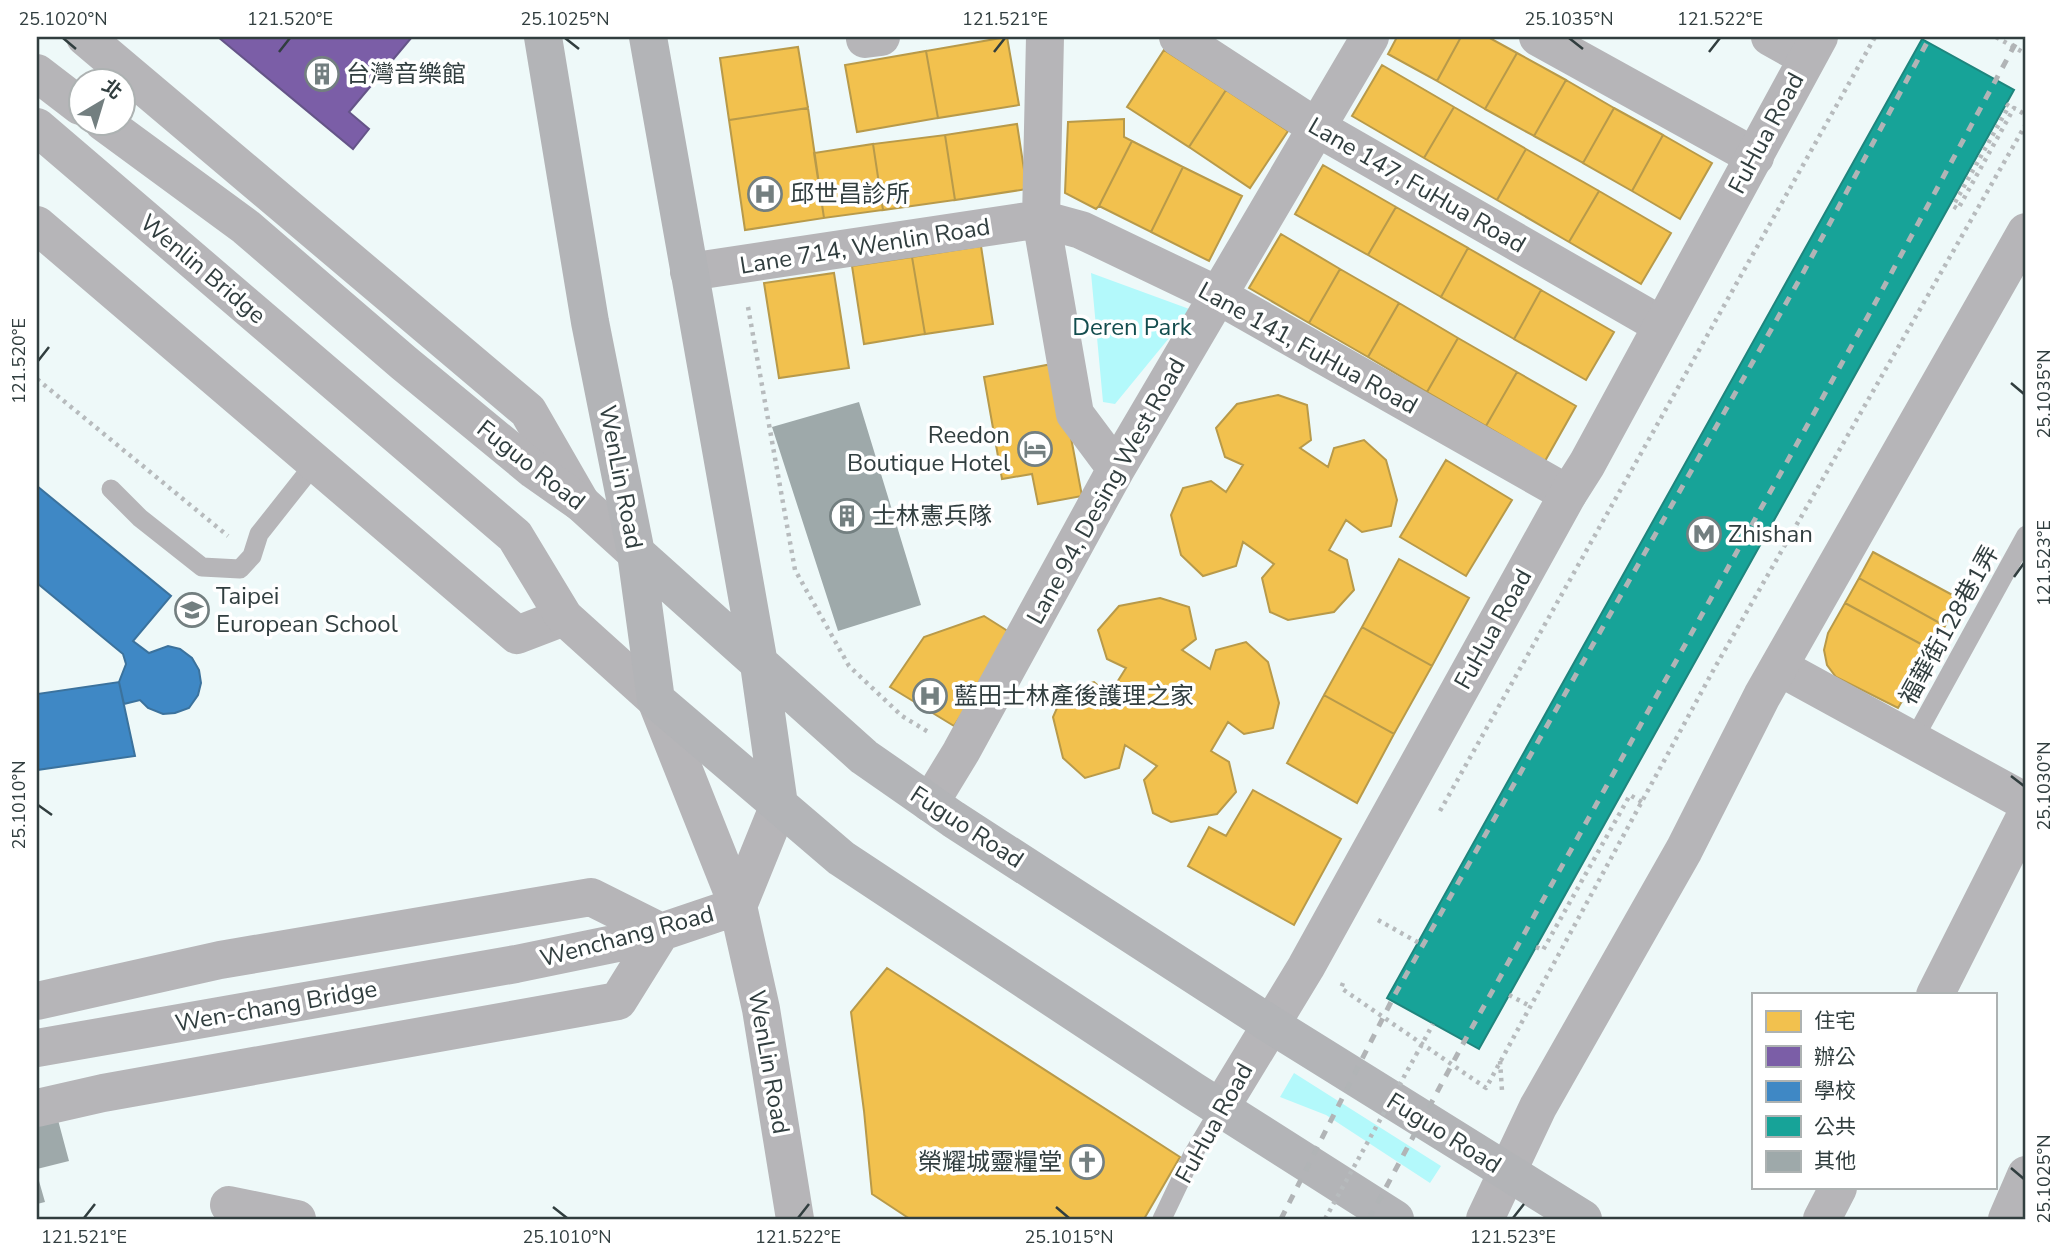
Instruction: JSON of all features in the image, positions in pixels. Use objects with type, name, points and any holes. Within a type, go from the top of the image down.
[{"type":"main road","name":"WenLin Road","points":[[542,37],[590,322],[636,553],[656,699]]},
{"type":"main road","points":[[648,37],[759,664],[779,804]]},
{"type":"main road","name":"Fuguo Road","points":[[636,553],[864,757],[930,803],[1270,1024],[1583,1219]]},
{"type":"main road","points":[[656,699],[841,858],[1395,1219]]},
{"type":"street","points":[[85,37],[528,411],[582,503]]},
{"type":"street","points":[[1045,37],[1041,219],[1075,414],[1116,469]]},
{"type":"street","name":"Lane 147, FuHua Road","points":[[1178,37],[1316,127],[1661,325]]},
{"type":"street","name":"Lane 94, Desing West Road","points":[[930,803],[961,752],[1116,469],[1370,37]]},
{"type":"street","points":[[1538,37],[1755,157]]},
{"type":"street","points":[[1770,37],[1812,47]]},
{"type":"street","name":"FuHua Road","points":[[1221,1107],[1306,967],[1567,494],[1587,464],[1812,47]]},
{"type":"street","points":[[37,73],[66,95]]},
{"type":"street","name":"Wenlin Bridge","points":[[37,127],[515,536],[564,617]]},
{"type":"street","name":"Fuguo Road","points":[[122,136],[246,227],[534,470],[582,503],[636,553]]},
{"type":"street","name":"Lane 714, Wenlin Road","points":[[689,272],[1041,219]]},
{"type":"street","name":"Lane 141, FuHua Road","points":[[1041,219],[1081,230],[1217,295],[1567,494]]},
{"type":"street","points":[[37,225],[517,635],[564,617],[656,699]]},
{"type":"street","points":[[1485,1219],[1538,1107],[1684,850],[1762,696],[2026,232]]},
{"type":"street","points":[[1779,667],[2026,802]]},
{"type":"street","name":"WenLin Road","points":[[656,699],[738,906],[761,1010],[795,1219]]},
{"type":"street","points":[[738,906],[779,804]]},
{"type":"street","points":[[1936,993],[2026,815]]},
{"type":"street","points":[[37,1001],[220,960],[591,897],[662,932],[618,1000],[103,1093],[37,1108]]},
{"type":"street","name":"Wenchang Road","points":[[516,964],[662,932],[738,906]]},
{"type":"street","name":"Wen-chang Bridge","points":[[37,1048],[516,964]]},
{"type":"street","points":[[2007,1219],[2026,1175]]},
{"type":"street","points":[[1822,1219],[1837,1190]]},
{"type":"street","points":[[229,1205],[297,1219]]},
{"type":"lane","points":[[111,489],[140,518],[202,567],[240,569],[252,556],[259,534],[316,461]]},
{"type":"lane","name":"福華街128巷1弄","points":[[1914,739],[2026,535]]},
{"type":"lane","name":"FuHua Road","points":[[1162,1219],[1192,1156],[1221,1107]]},
{"type":"path","points":[[1440,811],[1875,37]]},
{"type":"path","points":[[1996,37],[2026,54]]},
{"type":"path","points":[[2006,104],[2009,106],[1953,206],[1958,209],[2014,108],[2026,115]]},
{"type":"path","points":[[1347,976],[1340,988],[1486,1088],[1721,657],[2026,124]]},
{"type":"path","points":[[748,307],[794,570],[849,666],[902,716],[961,752]]},
{"type":"path","points":[[37,379],[252,556]]},
{"type":"path","points":[[1536,947],[1543,950],[1630,795],[1642,802]]},
{"type":"path","points":[[1372,932],[1385,908]]},
{"type":"path","points":[[1378,920],[1419,943]]},
{"type":"path","points":[[1509,995],[1530,1006]]},
{"type":"path","points":[[1325,1219],[1433,1024]]},
{"type":"green space","name":"Deren Park","points":[[1091,273],[1192,310],[1115,404],[1103,402]]},
{"type":"green space","points":[[1294,1073],[1441,1166],[1430,1183],[1326,1115],[1280,1097]]},
{"type":"building: 住宅","points":[[1007,37],[1019,105],[938,118],[926,51]]},
{"type":"building: 住宅","points":[[1397,37],[1461,37],[1437,81],[1388,54]]},
{"type":"building: 住宅","points":[[1461,37],[1488,37],[1517,53],[1485,109],[1437,81]]},
{"type":"building: 住宅","points":[[798,47],[808,108],[729,120],[720,58]]},
{"type":"building: 住宅","points":[[1164,50],[1226,90],[1189,147],[1127,107]]},
{"type":"building: 住宅","points":[[926,51],[938,118],[857,132],[845,65]]},
{"type":"building: 住宅","points":[[1517,53],[1566,80],[1534,136],[1485,109]]},
{"type":"building: 住宅","points":[[1382,65],[1454,107],[1424,158],[1352,116]]},
{"type":"building: 住宅","points":[[1566,80],[1614,108],[1583,163],[1534,136]]},
{"type":"building: 住宅","points":[[1226,90],[1288,131],[1250,188],[1189,147]]},
{"type":"building: 住宅","points":[[1454,107],[1526,149],[1497,200],[1424,158]]},
{"type":"building: 住宅","points":[[808,108],[824,218],[745,230],[729,120]]},
{"type":"building: 住宅","points":[[1614,108],[1663,135],[1632,191],[1583,163]]},
{"type":"building: 住宅","points":[[1124,119],[1124,137],[1132,141],[1099,206],[1096,209],[1065,193],[1068,122]]},
{"type":"building: 住宅","points":[[1017,124],[1027,189],[955,200],[945,135]]},
{"type":"building: 住宅","points":[[945,135],[955,200],[883,210],[873,144]]},
{"type":"building: 住宅","points":[[1663,135],[1712,163],[1680,219],[1632,191]]},
{"type":"building: 住宅","points":[[1132,141],[1183,167],[1151,232],[1099,206]]},
{"type":"building: 住宅","points":[[873,144],[883,210],[824,218],[814,153]]},
{"type":"building: 住宅","points":[[1526,149],[1599,191],[1569,242],[1497,200]]},
{"type":"building: 住宅","points":[[1323,165],[1396,207],[1368,255],[1295,214]]},
{"type":"building: 住宅","points":[[1183,167],[1242,196],[1209,261],[1151,232]]},
{"type":"building: 住宅","points":[[1599,191],[1671,233],[1641,284],[1569,242]]},
{"type":"building: 住宅","points":[[1396,207],[1468,248],[1441,297],[1368,255]]},
{"type":"building: 住宅","points":[[1281,234],[1340,269],[1309,323],[1249,288]]},
{"type":"building: 住宅","points":[[981,246],[993,324],[925,334],[912,257]]},
{"type":"building: 住宅","points":[[1468,248],[1541,290],[1514,339],[1441,297]]},
{"type":"building: 住宅","points":[[912,257],[925,334],[864,344],[852,266]]},
{"type":"building: 住宅","points":[[1340,269],[1399,303],[1368,357],[1309,323]]},
{"type":"building: 住宅","points":[[834,273],[849,368],[779,378],[764,283]]},
{"type":"building: 住宅","points":[[1541,290],[1614,332],[1586,380],[1514,339]]},
{"type":"building: 住宅","points":[[1399,303],[1458,338],[1427,392],[1368,357]]},
{"type":"building: 住宅","points":[[1458,338],[1517,372],[1486,426],[1427,392]]},
{"type":"building: 住宅","name":"Reedon Boutique Hotel","points":[[1057,363],[1082,496],[1038,504],[1032,474],[1002,479],[984,377]]},
{"type":"building: 住宅","points":[[1517,372],[1576,406],[1545,461],[1486,426]]},
{"type":"building: 住宅","points":[[1278,395],[1307,405],[1311,440],[1300,448],[1328,467],[1334,448],[1364,440],[1386,460],[1397,500],[1391,526],[1362,532],[1346,520],[1329,550],[1347,560],[1354,590],[1334,612],[1288,620],[1270,612],[1262,578],[1274,564],[1243,542],[1236,566],[1203,576],[1181,555],[1171,515],[1183,488],[1211,481],[1226,492],[1243,465],[1225,457],[1216,428],[1237,404]]},
{"type":"building: 住宅","points":[[1446,460],[1512,500],[1466,576],[1400,537]]},
{"type":"building: 住宅","points":[[1873,552],[1958,598],[1945,626],[1859,578]]},
{"type":"building: 住宅","points":[[1399,559],[1469,598],[1432,666],[1362,627]]},
{"type":"building: 住宅","points":[[1859,578],[1945,626],[1932,650],[1845,603]]},
{"type":"building: 住宅","points":[[1160,598],[1189,607],[1196,639],[1182,650],[1210,669],[1216,650],[1246,642],[1268,662],[1279,703],[1273,728],[1244,734],[1228,722],[1211,751],[1229,762],[1236,792],[1217,814],[1171,822],[1153,813],[1144,780],[1157,766],[1125,745],[1119,768],[1085,778],[1063,758],[1053,717],[1065,690],[1094,682],[1109,695],[1126,668],[1107,659],[1098,630],[1119,606]]},
{"type":"building: 住宅","points":[[1845,603],[1932,650],[1898,708],[1836,677],[1827,665],[1824,650],[1828,633]]},
{"type":"building: 住宅","points":[[984,616],[1014,635],[954,726],[890,687],[924,637]]},
{"type":"building: 住宅","points":[[1362,627],[1432,666],[1394,734],[1324,695]]},
{"type":"building: 住宅","points":[[1324,695],[1394,734],[1357,803],[1287,763]]},
{"type":"building: 住宅","points":[[1253,790],[1341,839],[1294,925],[1188,866],[1209,827],[1226,836]]},
{"type":"building: 住宅","points":[[887,968],[1180,1157],[1144,1219],[910,1219],[872,1194],[851,1012]]},
{"type":"building: 辦公","name":"台灣音樂館","points":[[218,37],[412,37],[349,112],[369,129],[353,149]]},
{"type":"building: 學校","points":[[37,486],[171,596],[133,641],[149,653],[168,646],[180,649],[192,658],[199,670],[201,683],[198,695],[189,708],[163,714],[148,708],[140,700],[124,704],[119,682],[126,664],[123,654],[37,583]]},
{"type":"building: 學校","points":[[119,682],[135,756],[37,770],[37,694]]},
{"type":"building: 公共","points":[[1922,39],[2014,90],[1479,1049],[1387,998]]},
{"type":"building: 其他","name":"士林憲兵隊","points":[[859,402],[921,605],[838,631],[772,427]]},
{"type":"building: 其他","points":[[58,1120],[69,1161],[37,1169],[37,1125]]},
{"type":"building: 其他","points":[[37,1174],[45,1202],[37,1204]]},
{"type":"railway","points":[[1281,1219],[1393,998],[1802,275],[1930,37]]},
{"type":"railway","points":[[1369,1219],[1464,1042],[1867,318],[2019,37]]},
{"type":"place","name":"台灣音樂館","points":[[322,74]]},
{"type":"place","name":"邱世昌診所","points":[[765,194]]},
{"type":"place","name":"Reedon Boutique Hotel","points":[[1035,449]]},
{"type":"place","name":"士林憲兵隊","points":[[847,516]]},
{"type":"place","name":"Zhishan","points":[[1704,534]]},
{"type":"place","name":"Taipei European School","points":[[192,610]]},
{"type":"place","name":"藍田士林產後護理之家","points":[[930,696]]},
{"type":"place","name":"榮耀城靈糧堂","points":[[1087,1162]]}]
